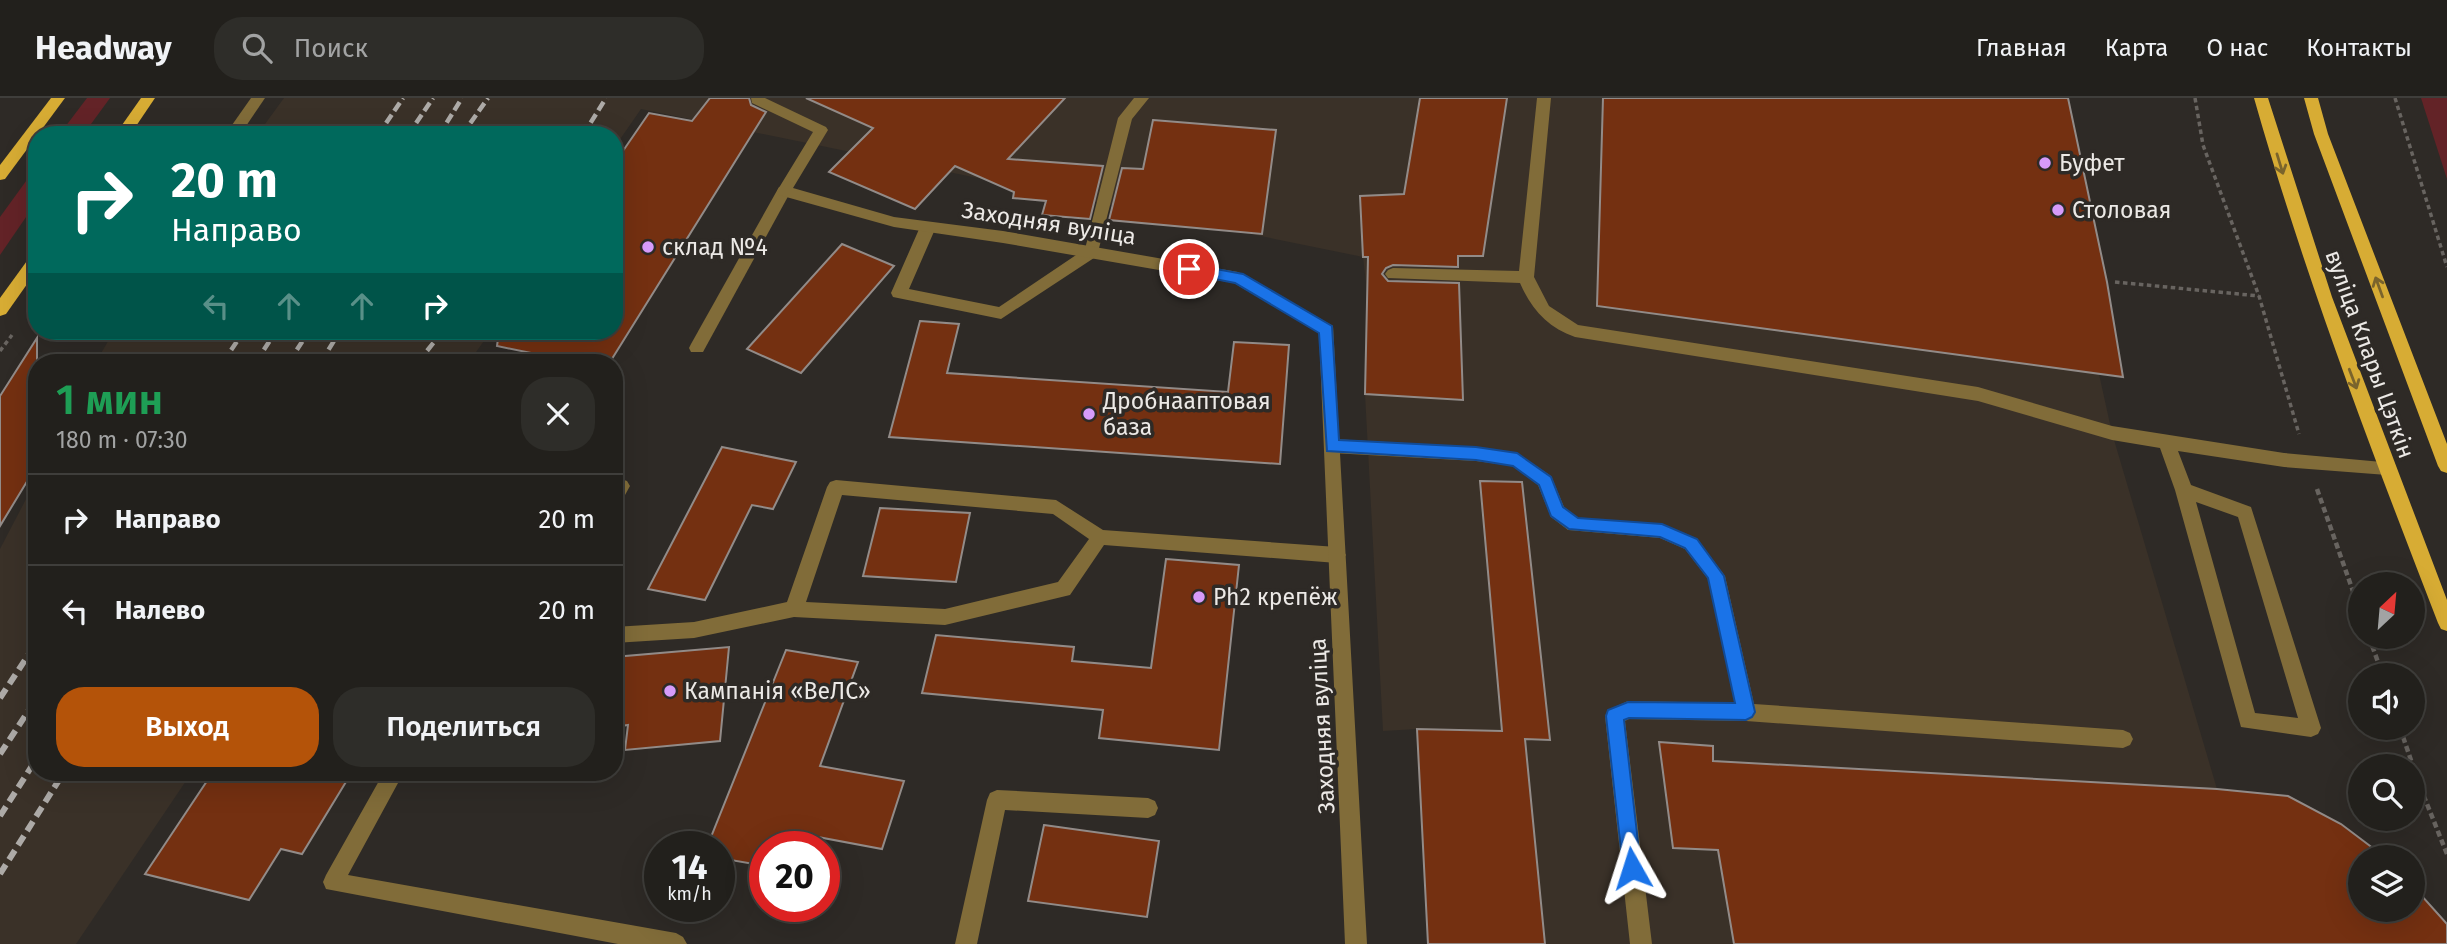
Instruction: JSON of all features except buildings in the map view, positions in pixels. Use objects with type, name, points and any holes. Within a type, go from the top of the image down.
[{"type":"main road","points":[[37,126],[58,98]]},
{"type":"main road","points":[[128,126],[148,98]]},
{"type":"main road","name":"вуліца Клары Цэткін","points":[[2261,98],[2295,214],[2387,468],[2447,623]]},
{"type":"main road","name":"вуліца Клары Цэткін","points":[[2311,98],[2321,134],[2447,466]]},
{"type":"main road","points":[[0,175],[28,138]]},
{"type":"main road","points":[[0,310],[28,271]]},
{"type":"street","points":[[238,126],[258,98]]},
{"type":"street","points":[[928,227],[899,293],[1001,313],[1092,252],[1125,118],[1142,98]]},
{"type":"street","points":[[1544,98],[1527,277],[1534,301],[1553,320],[1575,331],[1979,394],[2112,433],[2307,462],[2387,468]]},
{"type":"street","points":[[697,348],[821,130],[758,100]]},
{"type":"street","name":"Заходняя вуліца","points":[[784,191],[894,222],[1092,252],[1238,278],[1326,330],[1356,944]]},
{"type":"street","points":[[1393,274],[1527,277]]},
{"type":"street","points":[[2166,442],[2184,490],[2248,721],[2311,728],[2245,512],[2184,490]]},
{"type":"street","points":[[1332,446],[1476,454],[1517,460],[1545,481],[1557,512],[1574,525],[1662,531],[1691,544],[1716,576],[1746,712]]},
{"type":"street","points":[[794,609],[836,487],[1056,507],[1100,537],[1337,555]]},
{"type":"street","points":[[623,634],[694,630],[794,609],[945,617],[1064,589],[1100,537]]},
{"type":"street","points":[[1641,944],[1615,716],[1628,710],[1746,712],[2123,739]]},
{"type":"street","points":[[389,781],[333,881],[676,944]]},
{"type":"street","points":[[966,944],[996,800],[1148,808]]},
{"type":"path","points":[[2195,98],[2203,145],[2259,296],[2307,462],[2348,577]]},
{"type":"path","points":[[2395,98],[2447,267]]},
{"type":"path","points":[[2441,254],[2447,254]]},
{"type":"path","points":[[2115,282],[2259,296]]},
{"type":"path","points":[[2425,798],[2447,854]]},
{"type":"shaded area","points":[[87,98],[110,98],[90,126],[66,126]]},
{"type":"shaded area","points":[[284,98],[2068,98],[2107,282],[2123,377],[2099,374],[2112,433],[2217,789],[2288,796],[2341,824],[2369,845],[2348,845],[2348,922],[2425,922],[2425,899],[2447,924],[2447,944],[1428,944],[1417,729],[1383,731],[1365,394],[1367,292],[1363,257],[641,109],[623,135],[623,126],[264,126]]},
{"type":"shaded area","points":[[2421,98],[2447,98],[2447,179]]},
{"type":"shaded area","points":[[28,178],[28,214],[0,255],[0,217]]},
{"type":"shaded area","points":[[109,340],[485,340],[475,354],[101,354]]},
{"type":"shaded area","points":[[28,495],[28,781],[186,781],[76,944],[0,944],[0,549]]},
{"type":"railway","points":[[384,126],[403,98]]},
{"type":"railway","points":[[414,126],[433,98]]},
{"type":"railway","points":[[445,126],[462,98]]},
{"type":"railway","points":[[468,126],[488,98]]},
{"type":"railway","points":[[589,126],[606,98]]},
{"type":"railway","points":[[228,354],[238,340]]},
{"type":"railway","points":[[261,354],[270,340]]},
{"type":"railway","points":[[294,354],[303,340]]},
{"type":"railway","points":[[326,354],[334,340]]},
{"type":"railway","points":[[424,354],[436,340]]},
{"type":"railway","points":[[0,698],[28,656]]},
{"type":"railway","points":[[0,754],[28,712]]},
{"type":"railway","points":[[0,816],[28,772]]},
{"type":"railway","points":[[0,874],[58,781]]},
{"type":"place","name":"Буфет","points":[[2045,163]]},
{"type":"place","name":"Столовая","points":[[2058,210]]},
{"type":"place","name":"склад №4","points":[[648,247]]},
{"type":"place","name":"Дробнааптовая база","points":[[1089,414]]},
{"type":"place","name":"Ph2 крепёж","points":[[1199,597]]},
{"type":"place","name":"Кампанія «ВеЛС»","points":[[670,691]]},
{"type":"route","points":[[1189,269],[1238,278],[1326,330],[1332,446],[1476,454],[1517,460],[1545,481],[1557,512],[1574,525],[1662,531],[1691,544],[1716,576],[1746,712],[1628,710],[1615,716],[1632,868]]}]
